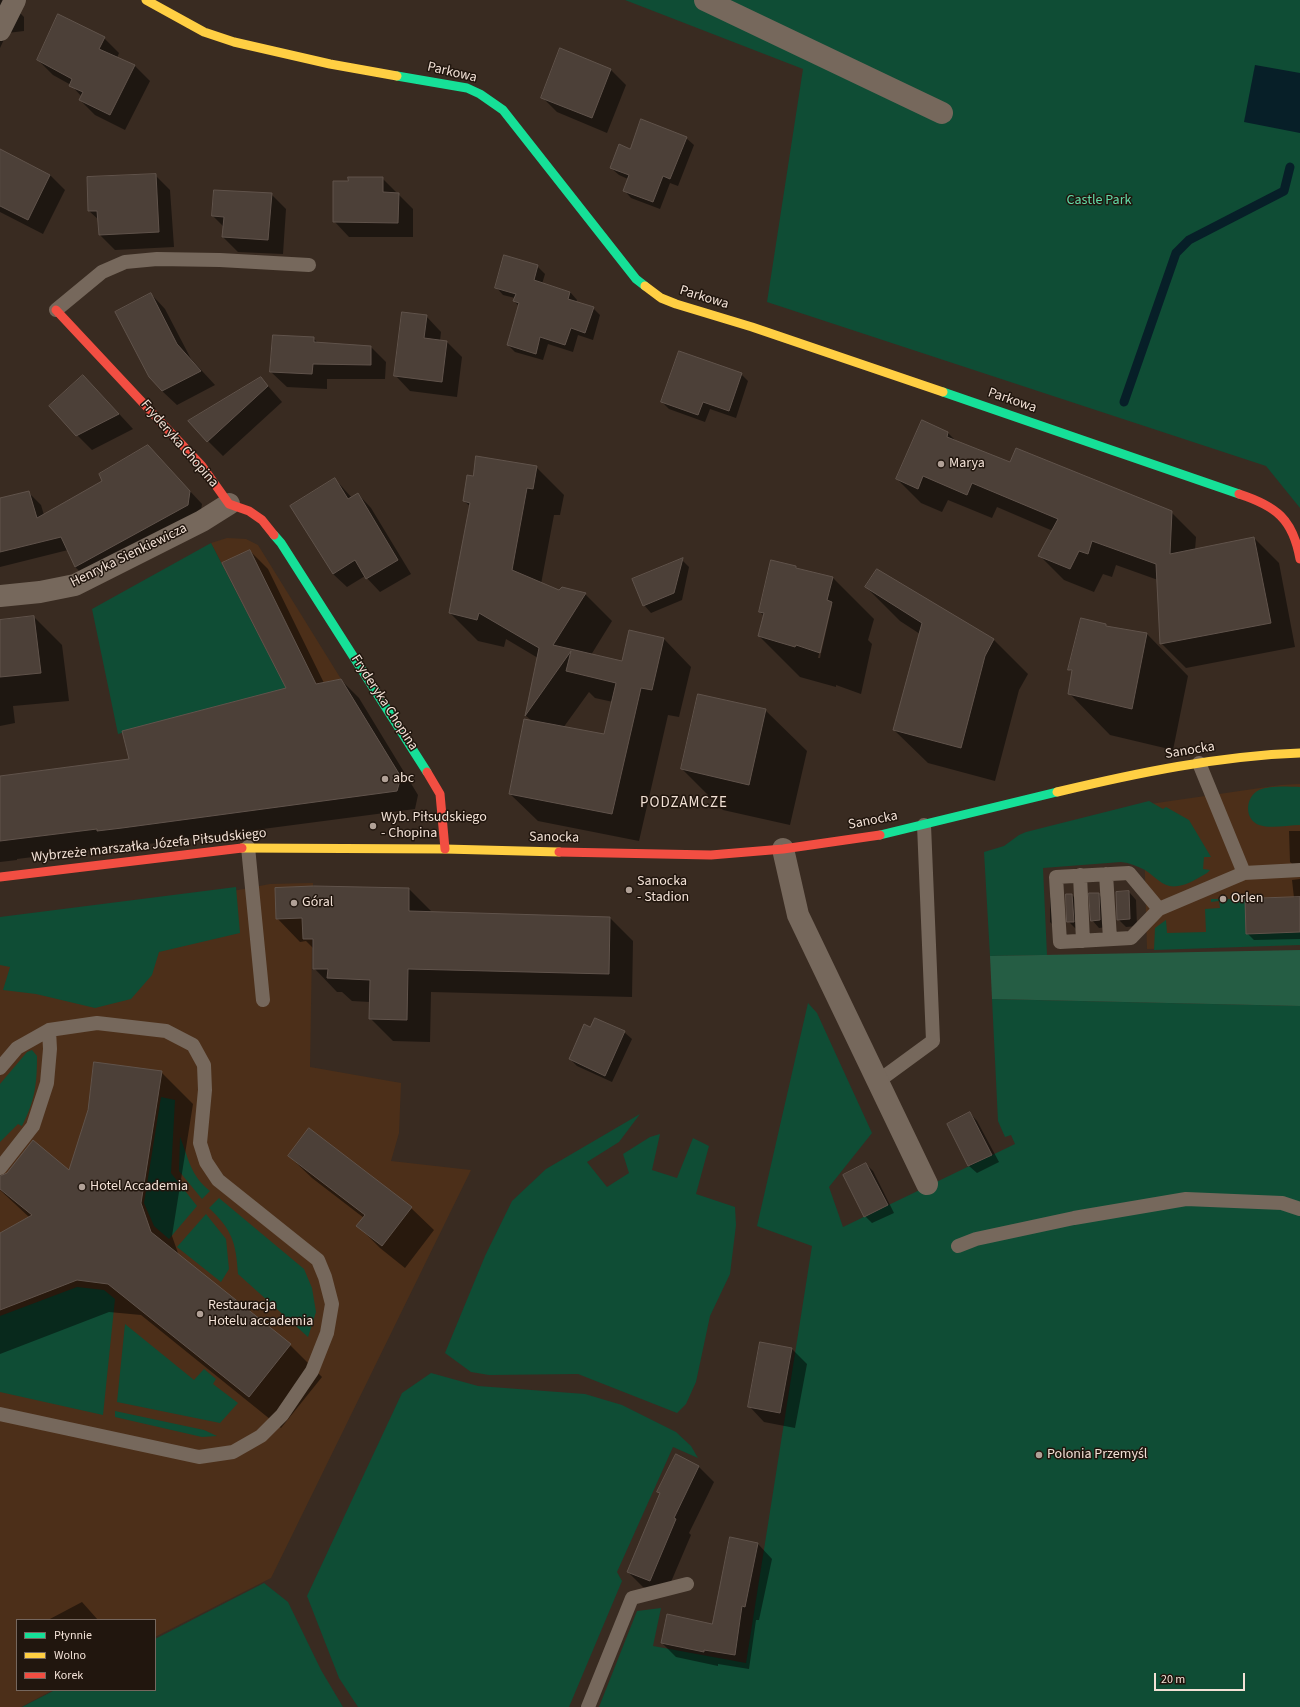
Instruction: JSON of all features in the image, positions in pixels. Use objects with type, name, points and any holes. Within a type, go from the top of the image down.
[{"type":"street","points":[[0,30],[15,0]]},
{"type":"street","name":"Parkowa","points":[[146,0],[204,32],[234,42],[330,64],[467,88],[480,94],[503,110],[636,279],[661,298],[752,327],[1261,501],[1275,510],[1287,523],[1295,536],[1300,559]]},
{"type":"street","points":[[705,0],[942,113]]},
{"type":"street","name":"Fryderyka Chopina","points":[[56,310],[202,466],[229,504],[249,511],[262,520],[281,542],[440,794],[445,849]]},
{"type":"street","name":"Henryka Sienkiewicza","points":[[0,596],[40,592],[75,585],[202,521],[229,504]]},
{"type":"street","name":"Sanocka","points":[[445,849],[711,855],[783,849],[870,837],[1132,774],[1199,763],[1271,754],[1300,753]]},
{"type":"street","name":"Wybrzeże marszałka Józefa Piłsudskiego","points":[[0,876],[248,848],[445,849]]},
{"type":"street","points":[[783,849],[798,915],[926,1184]]},
{"type":"lane","name":"Fryderyka Chopina","points":[[56,310],[102,272],[125,262],[157,259],[220,260],[309,265]]},
{"type":"lane","points":[[1199,763],[1244,873]]},
{"type":"lane","points":[[877,1082],[934,1041],[924,825]]},
{"type":"lane","points":[[248,848],[263,1000]]},
{"type":"lane","points":[[1159,909],[1129,873],[1056,877],[1060,942],[1131,938],[1159,909],[1244,873],[1300,870]]},
{"type":"lane","points":[[1106,874],[1110,939]]},
{"type":"lane","points":[[1080,875],[1083,941]]},
{"type":"lane","points":[[0,1068],[17,1048],[48,1030],[97,1023],[166,1031],[193,1045],[204,1066],[205,1090],[200,1143],[206,1162],[218,1180],[318,1260],[325,1277],[332,1304],[327,1333],[312,1371],[282,1415],[261,1436],[233,1452],[199,1457],[0,1414]]},
{"type":"lane","points":[[0,1168],[33,1126],[47,1083],[50,1049],[48,1030]]},
{"type":"lane","points":[[958,1246],[976,1239],[1074,1218],[1186,1199],[1282,1203],[1300,1209]]},
{"type":"lane","points":[[588,1707],[632,1598],[687,1584]]},
{"type":"shaded area","points":[[227,538],[246,539],[258,545],[341,679],[287,690],[211,543]]},
{"type":"shaded area","name":"Orlen","points":[[1300,784],[1300,945],[1147,949],[1143,805],[1281,785]]},
{"type":"shaded area","name":"Hotel Accademia","points":[[313,883],[310,1067],[401,1083],[399,1133],[391,1161],[471,1170],[271,1578],[156,1636],[156,1619],[16,1619],[16,1691],[51,1691],[21,1707],[0,1707],[0,927],[169,903],[270,884]]},
{"type":"green space","name":"Castle Park","points":[[625,0],[1300,0],[1300,508],[1266,466],[767,302],[803,69]]},
{"type":"green space","points":[[211,543],[287,690],[244,699],[118,734],[92,609]]},
{"type":"green space","points":[[1300,787],[1300,825],[1274,827],[1264,826],[1254,822],[1251,818],[1248,808],[1254,793],[1264,788]]},
{"type":"green space","points":[[1149,801],[1163,809],[1166,807],[1189,820],[1211,857],[1204,857],[1203,869],[1210,870],[1207,873],[1182,885],[1168,886],[1160,882],[1145,870],[1121,862],[1043,868],[1047,955],[990,956],[984,852],[1004,846],[1019,835],[1026,832]]},
{"type":"green space","points":[[236,887],[240,933],[159,952],[152,975],[131,999],[95,1008],[36,994],[3,990],[10,967],[0,965],[0,917]]},
{"type":"green space","points":[[1211,899],[1245,899],[1246,934],[1300,932],[1300,945],[1154,950],[1155,928],[1166,920],[1167,933],[1206,932],[1205,909],[1220,908],[1219,901],[1211,902]]},
{"type":"green space","points":[[1300,950],[1300,1006],[992,999],[990,956]]},
{"type":"green space","name":"Polonia Przemyśl","points":[[992,999],[1300,1006],[1300,1707],[599,1707],[637,1611],[661,1608],[653,1646],[746,1663],[812,1246],[757,1226],[808,1003],[817,1013],[872,1133],[829,1187],[843,1227],[1015,1144],[1011,1135],[1005,1137],[998,1121]]},
{"type":"green space","points":[[32,1050],[37,1056],[37,1066],[36,1084],[30,1108],[22,1126],[18,1124],[0,1142],[0,1084],[27,1052]]},
{"type":"green space","points":[[161,1097],[175,1100],[171,1173],[197,1206],[169,1239],[154,1226],[144,1203]]},
{"type":"green space","points":[[640,1114],[619,1142],[587,1162],[607,1187],[629,1173],[623,1154],[650,1137],[660,1134],[652,1170],[677,1178],[693,1138],[709,1146],[696,1194],[735,1207],[736,1225],[730,1274],[710,1316],[696,1382],[686,1404],[677,1413],[578,1374],[489,1375],[471,1372],[445,1353],[485,1256],[512,1201],[546,1169]]},
{"type":"green space","points":[[180,1137],[194,1173],[203,1185],[210,1191],[202,1199],[179,1171]]},
{"type":"green space","points":[[219,1198],[304,1269],[312,1288],[316,1312],[308,1337],[238,1274],[236,1253],[228,1230],[209,1208]]},
{"type":"green space","points":[[206,1214],[226,1239],[229,1269],[221,1282],[177,1247]]},
{"type":"green space","points":[[77,1287],[104,1290],[115,1299],[103,1415],[0,1392],[0,1316]]},
{"type":"green space","points":[[125,1324],[194,1380],[204,1369],[216,1379],[213,1384],[238,1403],[220,1423],[117,1402]]},
{"type":"green space","points":[[431,1373],[478,1386],[585,1394],[622,1405],[676,1432],[691,1446],[698,1458],[673,1447],[617,1572],[622,1581],[569,1707],[358,1707],[339,1678],[307,1596],[402,1393]]},
{"type":"green space","points":[[115,1411],[204,1430],[217,1436],[202,1437],[115,1417]]},
{"type":"green space","points":[[264,1583],[288,1602],[321,1670],[343,1707],[22,1707],[53,1691],[156,1691],[156,1638]]},
{"type":"water","points":[[1255,65],[1300,73],[1300,133],[1244,122]]},
{"type":"building","points":[[58,14],[105,37],[99,49],[135,65],[110,115],[79,100],[83,92],[69,86],[72,79],[37,60]]},
{"type":"building","points":[[560,48],[611,69],[592,118],[541,98]]},
{"type":"building","points":[[641,119],[687,137],[670,179],[663,176],[653,202],[623,191],[629,175],[610,168],[619,144],[630,149]]},
{"type":"building","points":[[0,149],[50,175],[28,220],[0,206]]},
{"type":"building","points":[[156,174],[159,232],[99,235],[97,211],[88,211],[87,177]]},
{"type":"building","points":[[348,177],[383,177],[383,192],[399,193],[398,223],[333,222],[333,181],[348,181]]},
{"type":"building","points":[[214,190],[272,193],[268,240],[222,237],[224,217],[212,216]]},
{"type":"building","points":[[504,255],[538,265],[534,280],[570,292],[568,299],[594,307],[585,333],[571,328],[565,345],[540,337],[536,354],[507,345],[519,303],[513,301],[516,294],[495,288]]},
{"type":"building","points":[[151,293],[177,344],[201,371],[162,391],[149,377],[115,312]]},
{"type":"building","points":[[402,312],[427,315],[424,338],[447,341],[442,382],[394,376]]},
{"type":"building","points":[[273,335],[314,337],[314,342],[371,346],[371,365],[313,364],[312,374],[270,372]]},
{"type":"building","points":[[679,351],[742,373],[729,411],[703,402],[698,415],[661,402]]},
{"type":"building","points":[[83,375],[119,414],[76,436],[49,406]]},
{"type":"building","points":[[261,377],[268,386],[207,442],[188,421]]},
{"type":"building","points":[[922,420],[948,432],[947,437],[1010,462],[1016,448],[1172,511],[1170,554],[1254,537],[1271,623],[1160,644],[1156,564],[1092,541],[1088,554],[1079,551],[1070,569],[1038,556],[1058,519],[972,483],[967,495],[923,476],[918,489],[896,479]]},
{"type":"building","points":[[148,445],[190,491],[188,505],[75,567],[61,537],[0,552],[0,498],[29,491],[37,518],[102,481],[99,474]]},
{"type":"building","points":[[476,456],[537,466],[533,489],[527,488],[512,570],[559,590],[562,587],[586,593],[553,645],[622,661],[629,630],[664,638],[652,690],[641,688],[612,814],[509,794],[524,719],[604,734],[616,683],[566,671],[571,651],[525,716],[539,648],[479,613],[477,620],[449,613],[470,503],[463,501],[467,475],[473,476]]},
{"type":"building","points":[[335,478],[348,499],[358,493],[398,560],[366,579],[355,560],[333,574],[290,506]]},
{"type":"building","points":[[250,550],[316,684],[341,679],[401,777],[397,791],[122,828],[97,831],[97,829],[0,841],[0,776],[129,759],[122,731],[286,688],[222,563]]},
{"type":"building","points":[[683,558],[674,593],[643,606],[632,579]]},
{"type":"building","points":[[771,560],[833,577],[827,600],[832,602],[820,653],[796,645],[795,647],[758,636],[764,613],[759,612]]},
{"type":"building","points":[[877,569],[994,639],[985,656],[961,748],[893,730],[922,623],[865,587]]},
{"type":"building","points":[[34,616],[41,673],[0,677],[0,620]]},
{"type":"building","points":[[1081,618],[1106,624],[1106,626],[1147,633],[1132,709],[1068,694],[1072,670],[1068,670]]},
{"type":"building","points":[[698,694],[766,709],[749,785],[681,769]]},
{"type":"building","points":[[314,886],[409,888],[409,911],[610,917],[609,974],[408,969],[407,1020],[369,1019],[370,980],[327,978],[328,969],[313,969],[313,939],[303,939],[302,918],[276,919],[275,888]]},
{"type":"building","points":[[1129,891],[1130,919],[1117,920],[1116,892]]},
{"type":"building","points":[[1089,893],[1099,893],[1100,920],[1091,921]]},
{"type":"building","points":[[1066,894],[1072,894],[1074,922],[1067,922]]},
{"type":"building","points":[[1300,897],[1300,932],[1246,934],[1245,899]]},
{"type":"building","points":[[595,1018],[625,1031],[605,1076],[569,1059],[584,1024],[590,1027]]},
{"type":"building","name":"Hotel Accademia","points":[[94,1062],[162,1071],[141,1203],[151,1232],[291,1344],[249,1397],[108,1284],[77,1280],[0,1310],[0,1233],[32,1215],[0,1189],[0,1176],[7,1173],[33,1140],[69,1170],[88,1110]]},
{"type":"building","points":[[970,1112],[992,1155],[968,1166],[947,1124]]},
{"type":"building","points":[[309,1128],[412,1207],[382,1246],[356,1226],[365,1215],[288,1156]]},
{"type":"building","points":[[866,1163],[888,1205],[864,1217],[843,1175]]},
{"type":"building","points":[[760,1342],[792,1348],[780,1413],[748,1407]]},
{"type":"building","points":[[676,1454],[699,1466],[674,1518],[676,1519],[650,1581],[627,1572],[660,1493],[657,1492]]},
{"type":"building","points":[[730,1537],[758,1543],[745,1607],[742,1606],[735,1655],[704,1650],[704,1652],[661,1643],[667,1614],[712,1624]]},
{"type":"waterway","points":[[1124,402],[1176,253],[1189,240],[1284,191],[1290,167]]},
{"type":"traffic: fast","points":[[397,76],[467,88],[480,94],[503,110],[636,279],[645,286]]},
{"type":"traffic: fast","points":[[943,392],[1239,494]]},
{"type":"traffic: fast","points":[[274,535],[281,543],[427,772]]},
{"type":"traffic: fast","points":[[880,835],[1057,792]]},
{"type":"traffic: slow","points":[[146,0],[204,32],[234,42],[330,64],[397,76]]},
{"type":"traffic: slow","points":[[645,286],[661,298],[676,304],[752,327],[943,392]]},
{"type":"traffic: slow","points":[[1057,792],[1178,766],[1239,758],[1300,753]]},
{"type":"traffic: slow","points":[[242,848],[445,849],[559,852]]},
{"type":"traffic: jam","points":[[56,310],[202,466],[229,504],[249,511],[262,520],[274,535]]},
{"type":"traffic: jam","points":[[1239,494],[1273,509],[1281,516],[1293,534],[1300,559]]},
{"type":"traffic: jam","points":[[427,772],[440,794],[445,849]]},
{"type":"traffic: jam","points":[[559,852],[711,855],[783,849],[880,835]]},
{"type":"traffic: jam","points":[[0,877],[242,848]]},
{"type":"place","name":"Marya","points":[[941,464]]},
{"type":"place","name":"abc","points":[[385,779]]},
{"type":"place","name":"Wyb. Piłsudskiego - Chopina","points":[[373,826]]},
{"type":"place","name":"Sanocka - Stadion","points":[[629,890]]},
{"type":"place","name":"Orlen","points":[[1223,899]]},
{"type":"place","name":"Góral","points":[[294,903]]},
{"type":"place","name":"Hotel Accademia","points":[[82,1187]]},
{"type":"place","name":"Restauracja Hotelu accademia","points":[[200,1314]]},
{"type":"place","name":"Polonia Przemyśl","points":[[1039,1455]]},
{"type":"district","name":"PODZAMCZE","points":[[684,804]]}]
